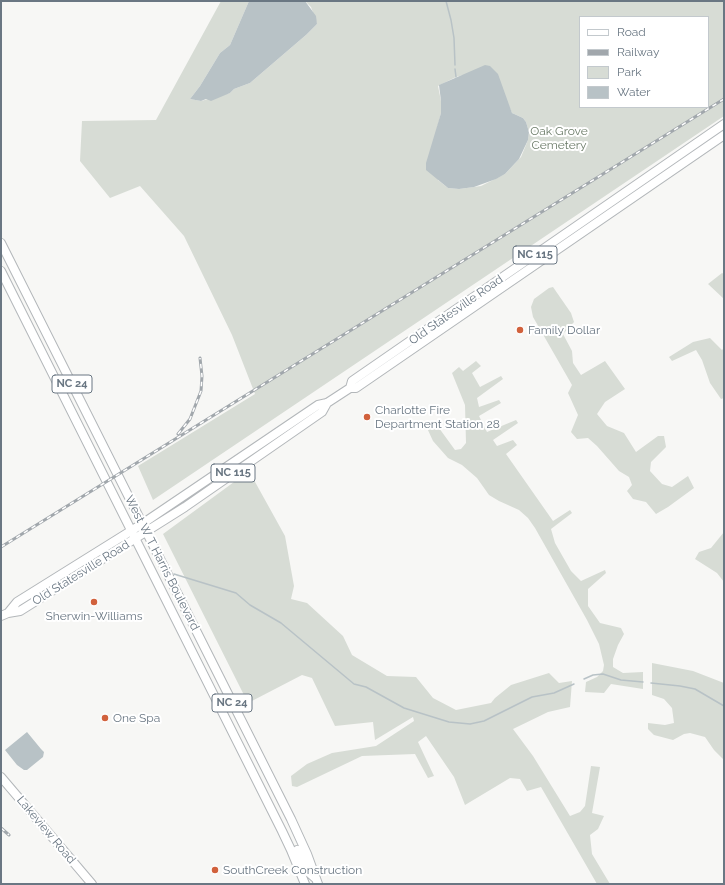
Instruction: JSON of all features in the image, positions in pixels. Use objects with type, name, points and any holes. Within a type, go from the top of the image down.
[{"type":"main road","name":"Old Statesville Road","points":[[350,388],[352,381],[724,124]]},
{"type":"main road","name":"Old Statesville Road","points":[[8,614],[16,602],[142,524],[318,405],[327,403],[350,388],[356,388],[724,135]]},
{"type":"main road","name":"West W T Harris Boulevard","points":[[1,243],[291,819],[315,882]]},
{"type":"main road","name":"West W T Harris Boulevard","points":[[1,271],[292,850],[304,881]]},
{"type":"main road","name":"Old Statesville Road","points":[[8,614],[20,611],[185,507],[322,412],[327,403]]},
{"type":"main road","points":[[8,614],[25,601],[58,582],[75,569],[83,560]]},
{"type":"main road","name":"Lakeview Road","points":[[1,776],[92,884]]},
{"type":"main road","points":[[267,801],[286,829],[307,871],[315,882]]},
{"type":"main road","points":[[304,881],[315,882]]},
{"type":"green space","name":"Oak Grove Cemetery","points":[[221,1],[249,1],[230,45],[220,53],[200,86],[190,99],[201,101],[230,93],[234,89],[250,83],[317,24],[311,7],[305,1],[724,1],[724,116],[153,500],[138,466],[255,394],[232,335],[184,236],[140,186],[110,198],[80,161],[82,121],[156,120]],"holes":[[[463,75],[507,102],[512,113],[523,118],[526,122],[529,132],[528,140],[521,157],[505,174],[481,186],[459,189],[448,188],[438,180],[436,132],[441,113],[441,101],[438,86]]]},
{"type":"green space","points":[[722,273],[724,274],[724,299],[708,284]]},
{"type":"green space","points":[[553,287],[571,313],[574,322],[563,334],[572,351],[573,363],[581,375],[605,361],[625,389],[605,402],[597,414],[607,426],[624,433],[636,452],[658,436],[664,436],[666,447],[651,462],[650,471],[662,484],[672,487],[688,476],[694,488],[656,514],[646,502],[633,499],[627,491],[632,485],[629,477],[619,471],[597,446],[588,438],[577,439],[571,432],[578,415],[568,393],[572,385],[533,317],[531,307],[534,299],[549,288]]},
{"type":"green space","points":[[710,338],[722,350],[724,348],[724,398],[721,399],[710,383],[702,360],[696,350],[672,361],[669,357],[693,342]]},
{"type":"green space","points":[[476,361],[481,366],[472,373],[480,387],[501,376],[503,379],[477,398],[479,407],[499,400],[501,403],[479,416],[487,432],[516,420],[518,423],[493,440],[497,446],[513,440],[517,445],[506,454],[553,521],[570,510],[572,513],[551,529],[555,543],[571,571],[581,581],[605,570],[606,573],[588,589],[588,606],[600,623],[621,628],[624,634],[613,659],[613,667],[623,673],[643,672],[643,689],[611,684],[604,693],[585,692],[586,682],[597,677],[603,671],[604,665],[599,644],[535,528],[528,518],[519,510],[489,495],[477,478],[462,465],[448,458],[433,441],[427,428],[431,423],[439,428],[455,450],[461,449],[466,443],[465,405],[452,373],[459,367],[463,371]]},
{"type":"green space","points":[[249,471],[285,536],[294,586],[291,599],[307,603],[343,636],[352,655],[387,676],[416,677],[433,698],[456,710],[491,703],[511,685],[549,673],[559,683],[572,681],[570,707],[548,712],[513,729],[533,756],[570,816],[580,812],[585,806],[591,766],[600,767],[592,813],[604,816],[598,829],[590,835],[592,854],[610,884],[597,884],[541,787],[527,791],[520,779],[510,778],[465,805],[454,777],[426,736],[418,742],[434,776],[428,778],[415,754],[362,756],[297,787],[292,786],[291,776],[307,764],[332,753],[376,746],[414,721],[413,717],[375,740],[373,722],[335,726],[312,678],[302,675],[248,703],[163,534]]},
{"type":"green space","points":[[724,532],[724,582],[717,573],[695,559],[699,552],[711,548]]},
{"type":"green space","points":[[652,663],[693,671],[724,683],[724,760],[714,750],[705,737],[690,733],[684,734],[673,740],[654,735],[648,729],[648,723],[665,725],[674,723],[672,708],[664,699],[652,695]]},
{"type":"water","points":[[249,1],[305,1],[316,16],[317,24],[250,83],[234,89],[230,93],[211,101],[206,99],[201,101],[190,99],[200,86],[220,53],[230,45]]},
{"type":"water","points":[[485,65],[490,66],[498,74],[512,113],[523,118],[526,122],[529,132],[528,140],[519,159],[505,174],[474,187],[459,189],[448,188],[426,170],[426,163],[441,113],[439,85]]},
{"type":"water","points":[[27,732],[44,752],[43,757],[27,770],[24,770],[17,765],[5,750]]},
{"type":"waterway","points":[[446,1],[454,38],[455,65]]},
{"type":"waterway","points":[[455,69],[456,77]]},
{"type":"waterway","points":[[174,574],[236,593],[250,605],[281,623],[354,684],[366,687],[404,708],[449,722],[470,724],[484,721],[532,697],[554,693],[574,684]]},
{"type":"waterway","points":[[584,679],[593,675],[603,674],[621,680],[643,682]]},
{"type":"waterway","points":[[651,683],[695,689],[724,706]]},
{"type":"railway","points":[[1,547],[724,99]]},
{"type":"railway","points":[[178,434],[190,419],[201,391],[202,376],[200,358]]},
{"type":"railway","points":[[1,828],[9,835]]},
{"type":"place","name":"Family Dollar","points":[[520,330]]},
{"type":"place","name":"Charlotte Fire Department Station 28","points":[[367,417]]},
{"type":"place","name":"Sherwin-Williams","points":[[94,602]]},
{"type":"place","name":"One Spa","points":[[105,718]]},
{"type":"place","name":"SouthCreek Construction","points":[[215,870]]}]
